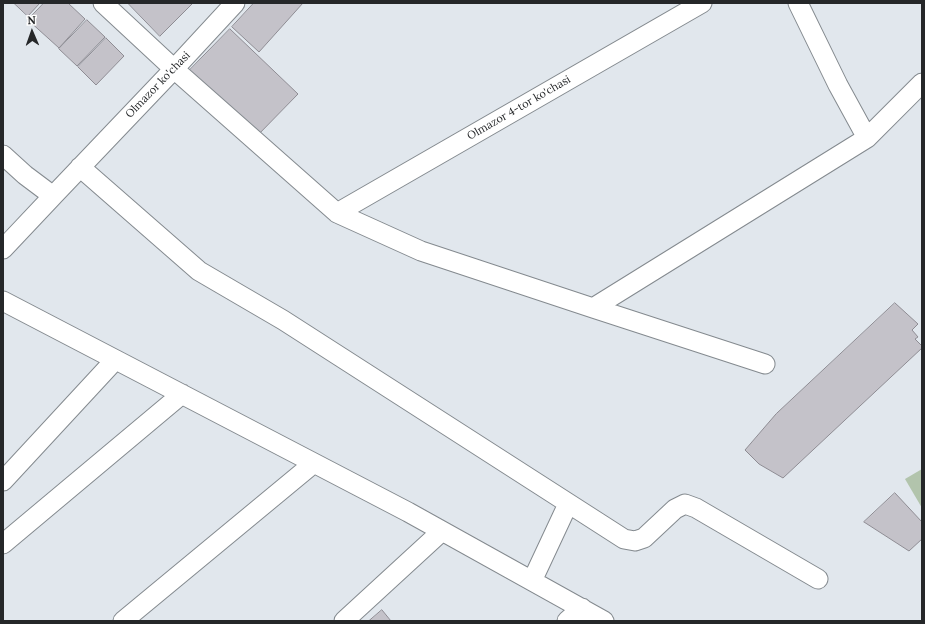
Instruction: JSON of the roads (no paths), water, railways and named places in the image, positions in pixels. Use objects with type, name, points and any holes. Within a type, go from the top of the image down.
[{"type":"street","points":[[103,3],[174,69],[337,213],[421,251],[765,364]]},
{"type":"street","name":"Olmazor ko'chasi","points":[[3,249],[235,3]]},
{"type":"street","name":"Olmazor 4-tor ko'chasi","points":[[337,213],[702,3]]},
{"type":"street","points":[[798,3],[838,85],[867,138]]},
{"type":"street","points":[[593,308],[867,138],[922,83]]},
{"type":"street","points":[[3,155],[25,175],[53,196]]},
{"type":"street","points":[[80,167],[199,271],[289,324],[624,539],[635,541],[644,538],[674,509],[685,504],[696,508],[818,580]]},
{"type":"street","points":[[3,301],[442,531],[604,621]]},
{"type":"street","points":[[3,481],[114,360]]},
{"type":"street","points":[[3,544],[182,394]]},
{"type":"street","points":[[123,621],[314,463]]},
{"type":"street","points":[[532,581],[568,504]]},
{"type":"street","points":[[344,621],[442,531]]},
{"type":"street","points":[[567,621],[582,608]]}]
